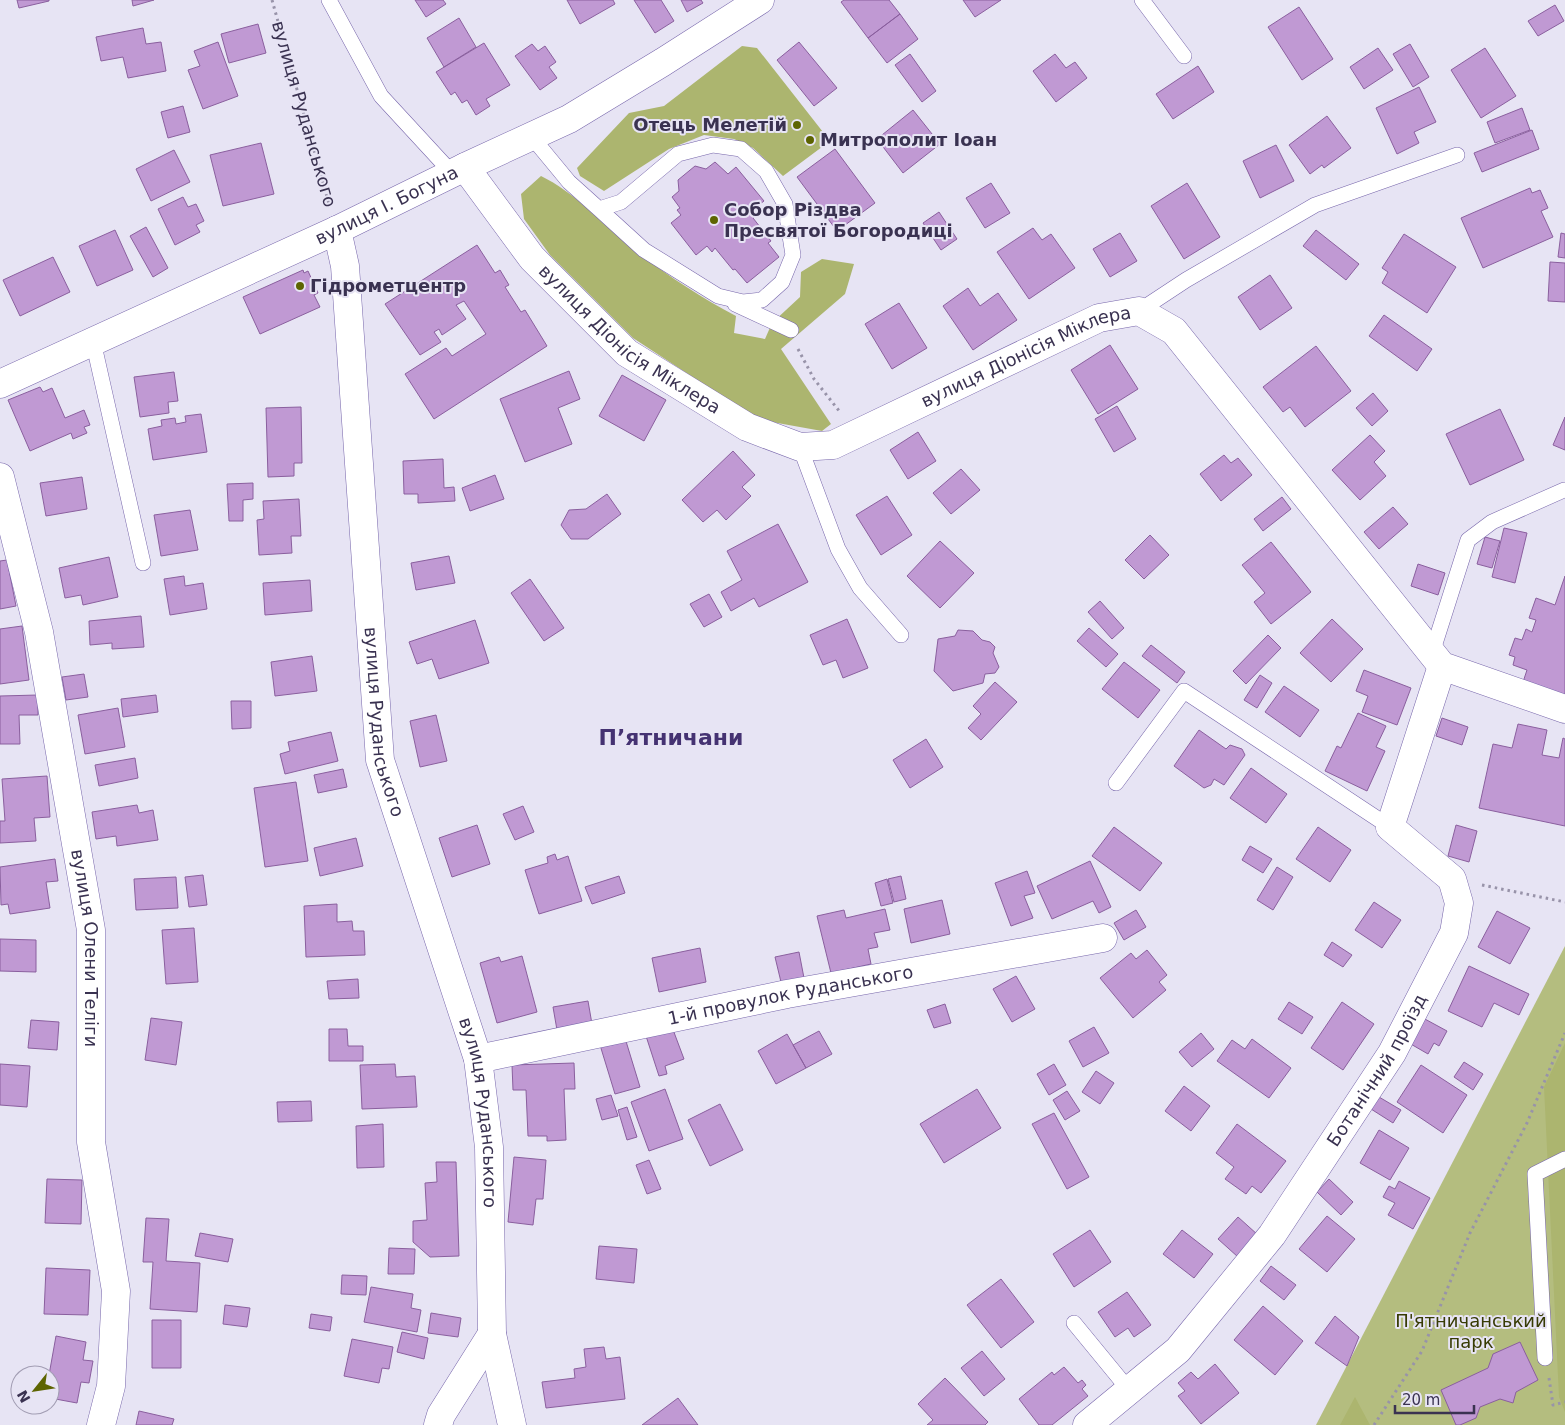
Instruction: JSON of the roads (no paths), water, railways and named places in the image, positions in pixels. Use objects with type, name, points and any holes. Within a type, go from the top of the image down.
[{"type":"street","name":"вулиця І. Богуна","points":[[0,384],[337,230],[458,170],[570,119],[760,0]]},
{"type":"street","name":"вулиця Діонісія Міклера","points":[[458,170],[532,258],[627,353],[747,427],[800,447],[833,446],[1099,318],[1139,311],[1174,331],[1437,660]]},
{"type":"street","name":"вулиця Руданського","points":[[337,230],[345,266],[380,760],[478,1059],[489,1146],[492,1334],[512,1425]]},
{"type":"street","name":"вулиця Олени Теліги","points":[[0,477],[39,632],[91,930],[91,1142],[116,1291],[111,1386],[101,1425]]},
{"type":"street","points":[[1390,827],[1437,660],[1565,709]]},
{"type":"street","name":"Ботанічний проїзд","points":[[1087,1425],[1178,1350],[1272,1235],[1392,1053],[1454,933],[1459,903],[1452,879],[1390,827]]},
{"type":"street","name":"1-й провулок Руданського","points":[[478,1059],[786,994],[1102,938]]},
{"type":"street","points":[[438,1425],[441,1415],[492,1334]]},
{"type":"lane","points":[[328,0],[381,96],[458,170]]},
{"type":"lane","points":[[1142,0],[1184,56]]},
{"type":"lane","points":[[531,136],[569,182],[644,250],[718,296],[791,330]]},
{"type":"lane","points":[[599,209],[621,202],[678,154],[713,146],[742,148],[766,171],[785,204],[793,255],[782,282],[762,300],[743,302],[718,296]]},
{"type":"lane","points":[[1139,311],[1186,280],[1315,205],[1457,155]]},
{"type":"lane","points":[[93,342],[143,563]]},
{"type":"lane","points":[[800,447],[838,549],[860,588],[901,635]]},
{"type":"lane","points":[[1437,660],[1468,540],[1492,522],[1564,490]]},
{"type":"lane","points":[[1116,783],[1184,691],[1390,827]]},
{"type":"lane","points":[[1545,1358],[1535,1174],[1565,1159]]},
{"type":"lane","points":[[1074,1323],[1129,1390]]},
{"type":"place","name":"Отець Мелетій","points":[[797,125]]},
{"type":"place","name":"Митрополит Іоан","points":[[810,140]]},
{"type":"place","name":"Собор Різдва Пресвятої Богородиці","points":[[714,220]]},
{"type":"place","name":"Гідрометцентр","points":[[300,286]]},
{"type":"district","name":"П’ятничани","points":[[671,737]]},
{"type":"park label","name":"П'ятничанський парк","points":[[1471,1331]]}]
